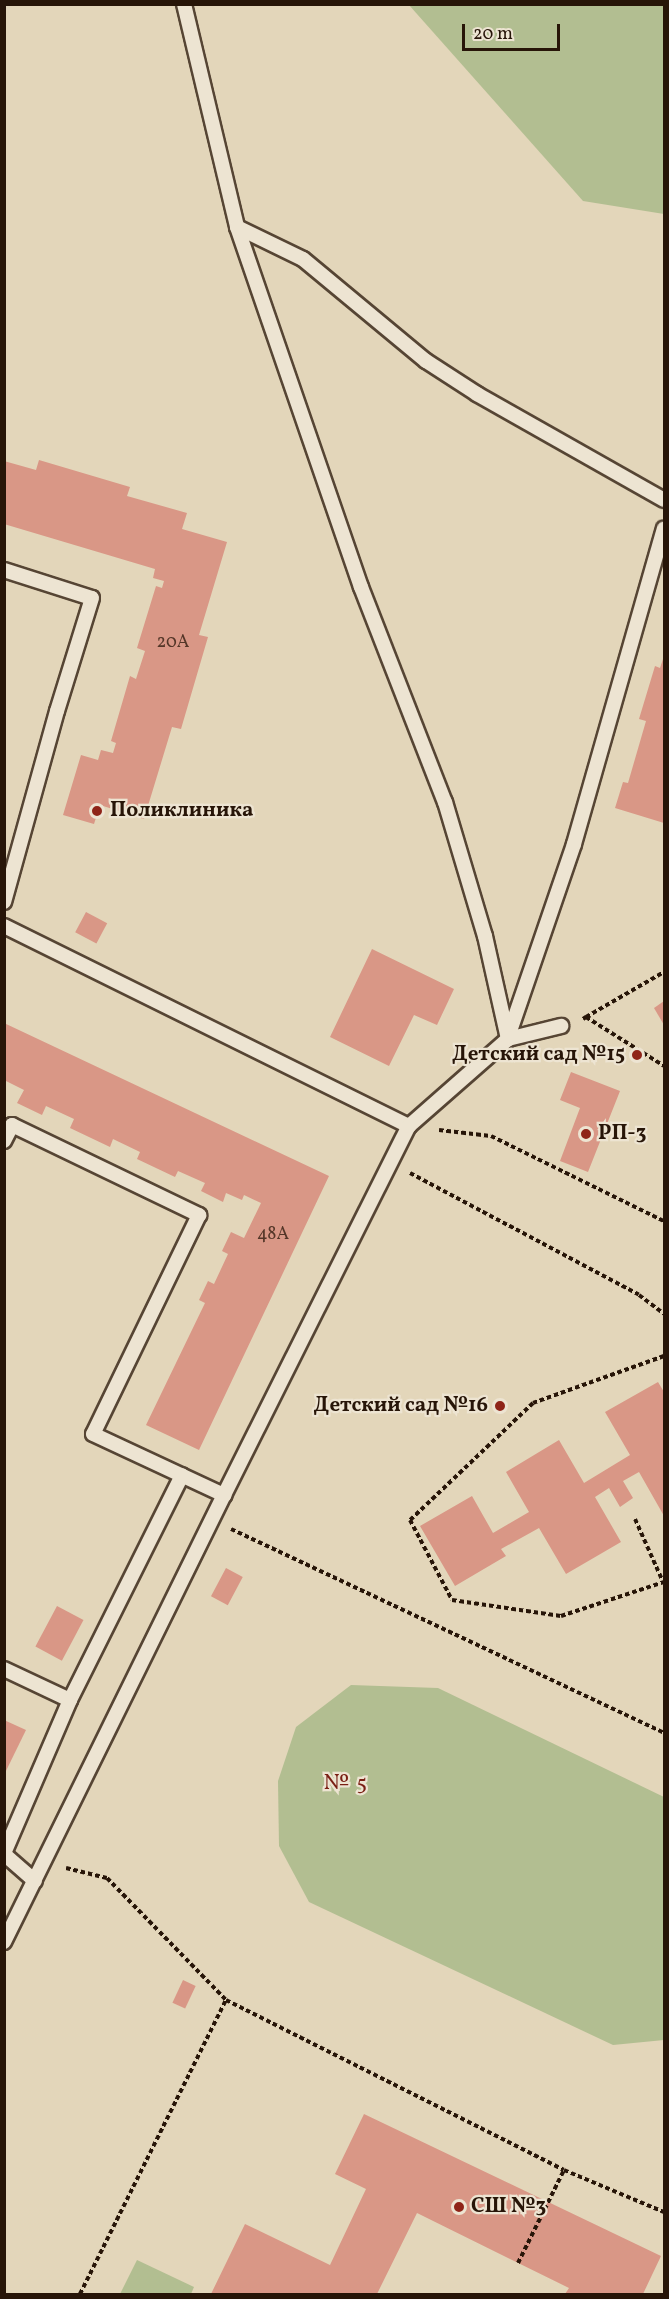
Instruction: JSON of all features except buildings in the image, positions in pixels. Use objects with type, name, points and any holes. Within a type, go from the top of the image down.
[{"type":"lane","points":[[184,4],[237,227],[361,587],[446,802],[485,936],[508,1040]]},
{"type":"lane","points":[[237,227],[303,258],[426,361],[477,394],[664,500]]},
{"type":"lane","points":[[508,1040],[574,844],[664,529]]},
{"type":"lane","points":[[4,570],[93,598],[57,711],[4,902]]},
{"type":"lane","points":[[4,926],[409,1126]]},
{"type":"lane","points":[[4,1942],[409,1126],[508,1040],[561,1026]]},
{"type":"lane","points":[[4,1141],[12,1125],[199,1215],[93,1434],[224,1495]]},
{"type":"lane","points":[[34,1881],[4,1854],[69,1700],[182,1475]]},
{"type":"lane","points":[[4,1669],[69,1700]]},
{"type":"path","points":[[561,1026],[586,1017],[664,972]]},
{"type":"path","points":[[586,1017],[664,1066]]},
{"type":"path","points":[[409,1126],[491,1136],[664,1221]]},
{"type":"path","points":[[390,1164],[639,1295],[664,1314]]},
{"type":"path","points":[[635,1520],[664,1582],[561,1616],[452,1600],[410,1520],[533,1403],[664,1356]]},
{"type":"path","points":[[212,1520],[664,1733]]},
{"type":"path","points":[[42,1862],[107,1878],[226,2000],[564,2170],[664,2212]]},
{"type":"path","points":[[80,2295],[226,2000]]},
{"type":"path","points":[[518,2262],[564,2170]]},
{"type":"green space","points":[[409,5],[664,5],[664,214],[583,201]]},
{"type":"green space","points":[[351,1685],[438,1688],[664,1797],[664,2040],[613,2045],[309,1902],[279,1846],[278,1781],[296,1727]]},
{"type":"green space","points":[[137,2260],[194,2287],[191,2294],[120,2294]]},
{"type":"place","name":"Поликлиника","points":[[97,811]]},
{"type":"place","name":"Детский сад №15","points":[[637,1055]]},
{"type":"place","name":"РП-3","points":[[586,1134]]},
{"type":"place","name":"Детский сад №16","points":[[500,1406]]},
{"type":"place","name":"СШ №3","points":[[459,2207]]},
{"type":"district","name":"№ 5","points":[[346,1784]]}]
